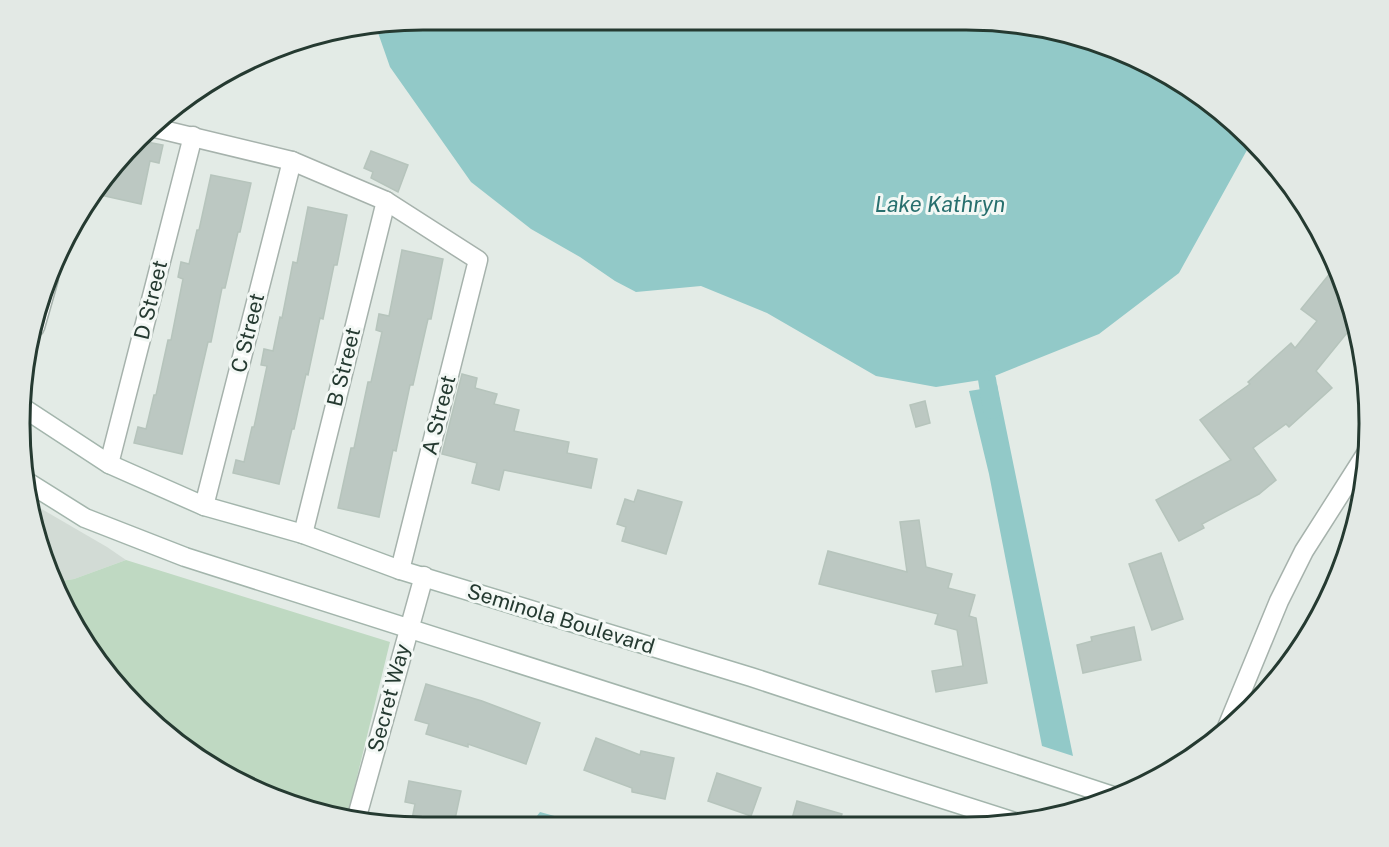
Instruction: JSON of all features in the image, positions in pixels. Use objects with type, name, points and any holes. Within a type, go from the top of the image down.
[{"type":"street","points":[[162,130],[292,161],[386,201]]},
{"type":"street","name":"D Street","points":[[109,464],[193,136]]},
{"type":"street","name":"C Street","points":[[204,506],[292,161]]},
{"type":"street","name":"A Street","points":[[386,201],[478,260],[400,570]]},
{"type":"street","name":"B Street","points":[[303,534],[386,201]]},
{"type":"street","name":"Seminola Boulevard","points":[[30,413],[109,464],[204,506],[303,534],[400,570],[752,678],[1103,792]]},
{"type":"street","points":[[1233,711],[1279,601],[1304,551],[1356,469]]},
{"type":"street","points":[[35,487],[85,518],[184,557],[408,628],[972,817]]},
{"type":"street","name":"Secret Way","points":[[358,811],[424,576]]},
{"type":"shaded area","points":[[40,508],[126,560],[63,581],[51,550]]},
{"type":"green space","points":[[126,560],[390,642],[349,809],[322,804],[273,787],[227,764],[184,736],[145,702],[96,642],[63,581]]},
{"type":"water","name":"Lake Kathryn","points":[[424,30],[966,30],[1017,33],[1067,43],[1140,71],[1205,111],[1248,149],[1179,273],[1099,334],[987,379],[936,387],[876,376],[767,313],[701,286],[636,292],[615,281],[580,257],[531,229],[471,182],[390,67],[378,33]]},
{"type":"water","points":[[997,384],[1073,756],[1042,746],[989,474],[969,391]]},
{"type":"water","points":[[540,812],[558,817],[536,817]]},
{"type":"building","points":[[148,142],[163,145],[159,163],[150,161],[141,204],[103,196]]},
{"type":"building","points":[[371,151],[408,165],[398,192],[371,178],[373,172],[364,168]]},
{"type":"building","points":[[211,175],[251,183],[225,288],[222,288],[211,342],[208,342],[182,454],[134,443],[138,427],[146,429],[154,395],[156,395],[168,340],[171,340],[183,279],[178,277],[181,262],[189,264]]},
{"type":"building","points":[[308,207],[347,215],[337,265],[334,265],[323,319],[320,318],[308,375],[306,374],[279,484],[233,473],[236,460],[244,462],[252,427],[254,427],[267,366],[261,365],[264,349],[273,351],[293,262],[297,263]]},
{"type":"building","points":[[402,250],[443,259],[431,319],[428,319],[413,385],[410,385],[379,517],[338,508],[351,448],[354,448],[368,382],[371,382],[382,332],[376,330],[379,314],[389,316]]},
{"type":"building","points":[[1329,274],[1348,332],[1316,371],[1332,388],[1289,427],[1286,424],[1253,448],[1276,480],[1259,494],[1202,524],[1204,528],[1179,541],[1156,500],[1231,460],[1200,420],[1250,384],[1248,382],[1291,343],[1295,348],[1317,321],[1301,309]]},
{"type":"building","points":[[462,374],[477,378],[475,388],[497,394],[494,404],[519,410],[514,431],[569,442],[567,453],[597,459],[591,488],[504,470],[499,490],[472,483],[477,463],[442,454]]},
{"type":"building","points":[[925,401],[930,423],[916,427],[910,405]]},
{"type":"building","points":[[638,490],[682,502],[666,554],[622,541],[626,527],[617,524],[625,499],[634,502]]},
{"type":"building","points":[[919,520],[926,567],[952,574],[948,588],[975,595],[969,616],[976,618],[987,683],[936,692],[932,671],[963,666],[957,630],[935,624],[938,614],[819,584],[828,551],[907,572],[900,522]]},
{"type":"building","points":[[1161,553],[1183,619],[1152,630],[1129,564]]},
{"type":"building","points":[[1134,627],[1141,660],[1083,673],[1077,645],[1092,641],[1091,637]]},
{"type":"building","points":[[426,684],[482,701],[540,723],[526,764],[468,744],[468,747],[426,734],[429,724],[415,720]]},
{"type":"building","points":[[596,738],[640,755],[641,751],[674,758],[665,799],[632,792],[632,788],[584,770]]},
{"type":"building","points":[[717,773],[761,788],[751,816],[708,801]]},
{"type":"building","points":[[409,781],[461,791],[455,817],[412,817],[415,804],[405,802]]},
{"type":"building","points":[[797,801],[842,814],[841,817],[793,817]]},
{"type":"waterway","points":[[987,379],[992,410]]}]
